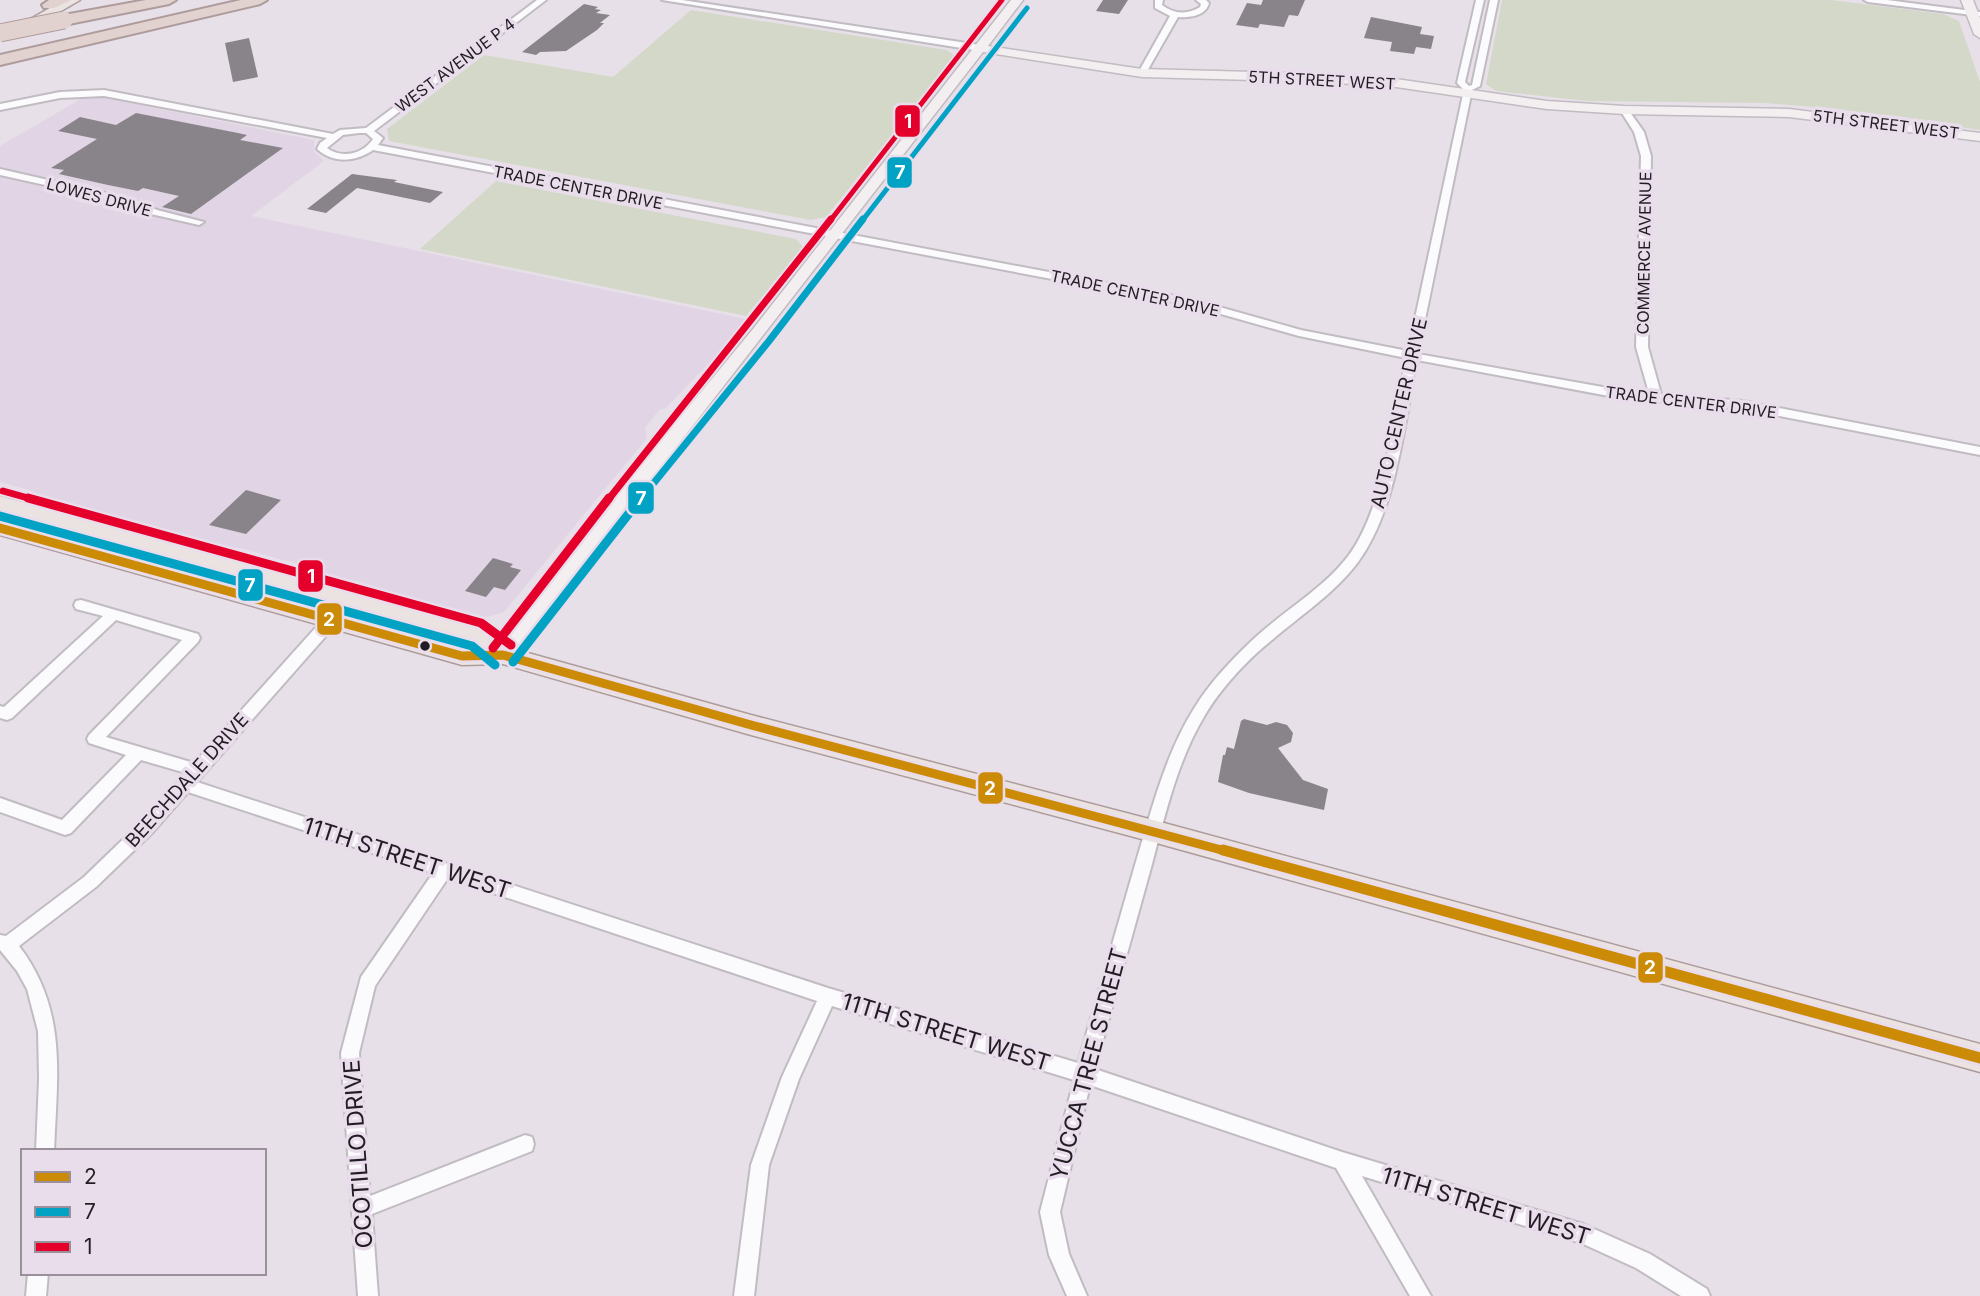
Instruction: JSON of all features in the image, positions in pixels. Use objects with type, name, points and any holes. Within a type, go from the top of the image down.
[{"type":"highway","points":[[0,32],[169,0]]},
{"type":"highway","points":[[0,42],[34,38],[230,0]]},
{"type":"highway","points":[[0,60],[260,0]]},
{"type":"main road","points":[[0,42],[74,0]]},
{"type":"main road","points":[[0,32],[58,2]]},
{"type":"main road","points":[[0,503],[478,635],[503,655]]},
{"type":"main road","points":[[0,528],[333,618],[462,656],[503,655],[751,726],[1153,831],[1980,1058]]},
{"type":"street","name":"WEST AVENUE P 4","points":[[368,131],[542,0]]},
{"type":"street","name":"5TH STREET WEST","points":[[666,0],[1142,73],[1324,78],[1396,83],[1468,91],[1547,105],[1624,110],[1789,113],[1980,137]]},
{"type":"street","points":[[503,655],[1017,0]]},
{"type":"street","points":[[1160,0],[1158,6],[1175,15],[1199,12],[1205,3],[1200,0]]},
{"type":"street","name":"AUTO CENTER DRIVE","points":[[1468,91],[1461,83],[1480,0]]},
{"type":"street","name":"AUTO CENTER DRIVE","points":[[1153,831],[1179,751],[1200,710],[1230,673],[1263,639],[1325,589],[1353,559],[1372,528],[1384,497],[1468,91],[1476,86],[1494,0]]},
{"type":"street","points":[[1868,0],[1977,14]]},
{"type":"street","points":[[1967,0],[1977,14],[1980,34]]},
{"type":"street","points":[[1142,73],[1175,15]]},
{"type":"street","points":[[0,107],[50,96],[104,93],[332,136],[350,131],[368,131],[378,138],[372,148],[347,156],[330,155],[323,149],[323,145],[332,136]]},
{"type":"street","name":"COMMERCE AVENUE","points":[[1624,110],[1639,132],[1646,156],[1642,348],[1657,399]]},
{"type":"street","name":"TRADE CENTER DRIVE","points":[[372,148],[1191,302],[1300,333],[1413,356],[1657,399],[1743,405],[1980,451]]},
{"type":"street","name":"LOWES DRIVE","points":[[0,172],[129,201],[154,212],[199,222]]},
{"type":"street","name":"BEECHDALE DRIVE","points":[[4,943],[90,882],[146,828],[350,599]]},
{"type":"street","points":[[81,605],[193,638],[94,739],[196,770]]},
{"type":"street","points":[[3,713],[113,615]]},
{"type":"street","points":[[0,805],[65,828],[139,752]]},
{"type":"street","name":"11TH STREET WEST","points":[[184,784],[828,996],[1084,1074],[1342,1161],[1583,1234],[1643,1261],[1700,1296]]},
{"type":"street","name":"YUCCA TREE STREET","points":[[1077,1296],[1059,1255],[1050,1212],[1084,1074],[1153,831]]},
{"type":"street","name":"OCOTILLO DRIVE","points":[[368,1296],[351,1053],[367,983],[444,870]]},
{"type":"street","points":[[4,943],[35,982],[50,1042],[45,1149]]},
{"type":"street","points":[[744,1296],[760,1165],[791,1077],[828,996]]},
{"type":"street","points":[[361,1209],[525,1144]]},
{"type":"street","points":[[1342,1161],[1421,1296]]},
{"type":"street","points":[[36,1296],[38,1275]]},
{"type":"shaded area","points":[[84,97],[106,98],[314,140],[314,152],[324,161],[251,216],[746,319],[715,357],[666,408],[659,410],[645,428],[647,438],[504,612],[476,620],[331,580],[305,566],[240,548],[223,550],[65,506],[29,490],[0,482],[0,146]]},
{"type":"green space","points":[[1502,0],[1831,0],[1943,14],[1959,21],[1980,82],[1980,130],[1838,109],[1765,103],[1587,101],[1496,91],[1486,84]]},
{"type":"green space","points":[[691,10],[947,50],[955,56],[826,217],[811,220],[389,141],[387,129],[484,55],[613,77]]},
{"type":"green space","points":[[496,181],[796,239],[803,247],[746,316],[420,249]]},
{"type":"building","points":[[1103,0],[1128,0],[1119,14],[1096,11]]},
{"type":"building","points":[[1263,0],[1305,0],[1298,16],[1289,15],[1284,27],[1236,25],[1247,3],[1261,5]]},
{"type":"building","points":[[584,4],[598,7],[595,9],[601,10],[596,13],[610,15],[600,23],[604,23],[597,30],[566,51],[540,52],[536,55],[522,52]]},
{"type":"building","points":[[1371,17],[1422,27],[1420,34],[1434,36],[1431,49],[1416,47],[1414,54],[1390,51],[1392,42],[1364,38]]},
{"type":"building","points":[[249,38],[258,77],[233,82],[225,43]]},
{"type":"building","points":[[136,113],[247,135],[240,140],[283,148],[191,214],[162,207],[179,196],[143,188],[138,191],[108,185],[59,174],[64,170],[51,168],[97,139],[58,131],[80,117],[116,125]]},
{"type":"building","points":[[352,174],[397,180],[394,182],[443,192],[430,203],[357,188],[326,213],[307,209]]},
{"type":"building","points":[[246,490],[281,500],[246,534],[209,525]]},
{"type":"building","points":[[493,558],[513,564],[510,567],[521,570],[505,590],[494,587],[486,597],[465,591]]},
{"type":"building","points":[[1244,719],[1267,725],[1276,722],[1287,725],[1293,733],[1291,742],[1278,748],[1303,780],[1328,789],[1324,810],[1249,793],[1218,782],[1223,755],[1227,747],[1234,749],[1241,721]]},
{"type":"transit line","name":"1","points":[[493,648],[1002,0]]},
{"type":"transit line","name":"7","points":[[513,662],[624,519],[769,341],[1027,8]]},
{"type":"transit line","name":"1","points":[[3,491],[481,623],[511,645]]},
{"type":"transit line","name":"7","points":[[0,516],[472,646],[495,665]]},
{"type":"transit line","name":"2","points":[[0,528],[462,656],[503,655],[751,725],[1153,831],[1980,1058]]}]
